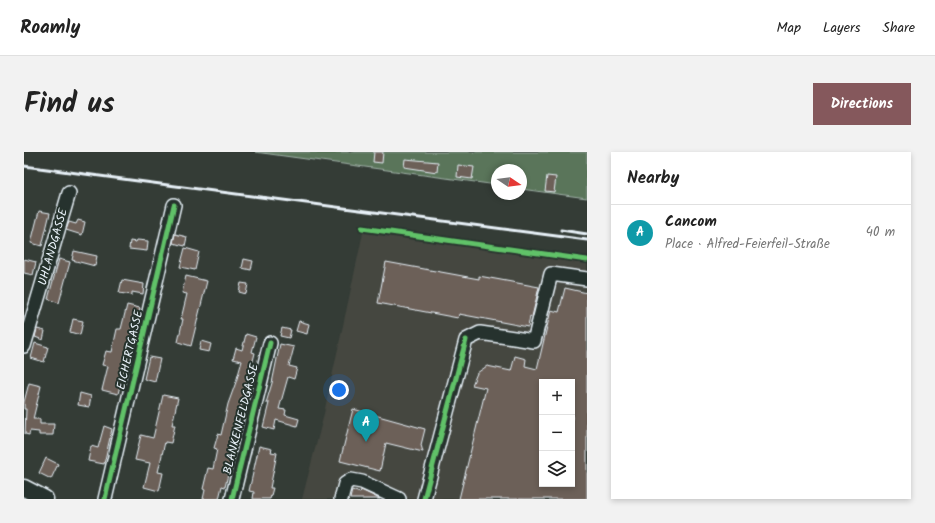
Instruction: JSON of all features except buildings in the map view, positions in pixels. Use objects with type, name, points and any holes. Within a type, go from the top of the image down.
[{"type":"main road","points":[[24,488],[45,499]]},
{"type":"street","name":"UHLANDGASSE","points":[[24,346],[69,193]]},
{"type":"street","name":"EICHERTGASSE","points":[[105,499],[174,205]]},
{"type":"street","points":[[424,499],[466,340],[480,333],[534,341],[551,274],[587,279]]},
{"type":"street","name":"BLANKENFELDGASSE","points":[[232,499],[270,343]]},
{"type":"street","points":[[341,499],[345,484],[351,480],[362,482],[399,499]]},
{"type":"shaded area","points":[[363,233],[587,264],[587,499],[302,499],[323,418]]},
{"type":"green space","points":[[255,152],[587,152],[587,198],[527,190],[527,164],[491,164],[491,184]]},
{"type":"railway","points":[[24,166],[587,240]]},
{"type":"railway","points":[[561,230],[587,234]]},
{"type":"cycle path","points":[[105,499],[174,205]]},
{"type":"cycle path","points":[[362,228],[587,260]]},
{"type":"cycle path","points":[[424,499],[466,340]]},
{"type":"cycle path","points":[[232,499],[270,343]]},
{"type":"place","name":"Cancom","points":[[366,442]]}]
